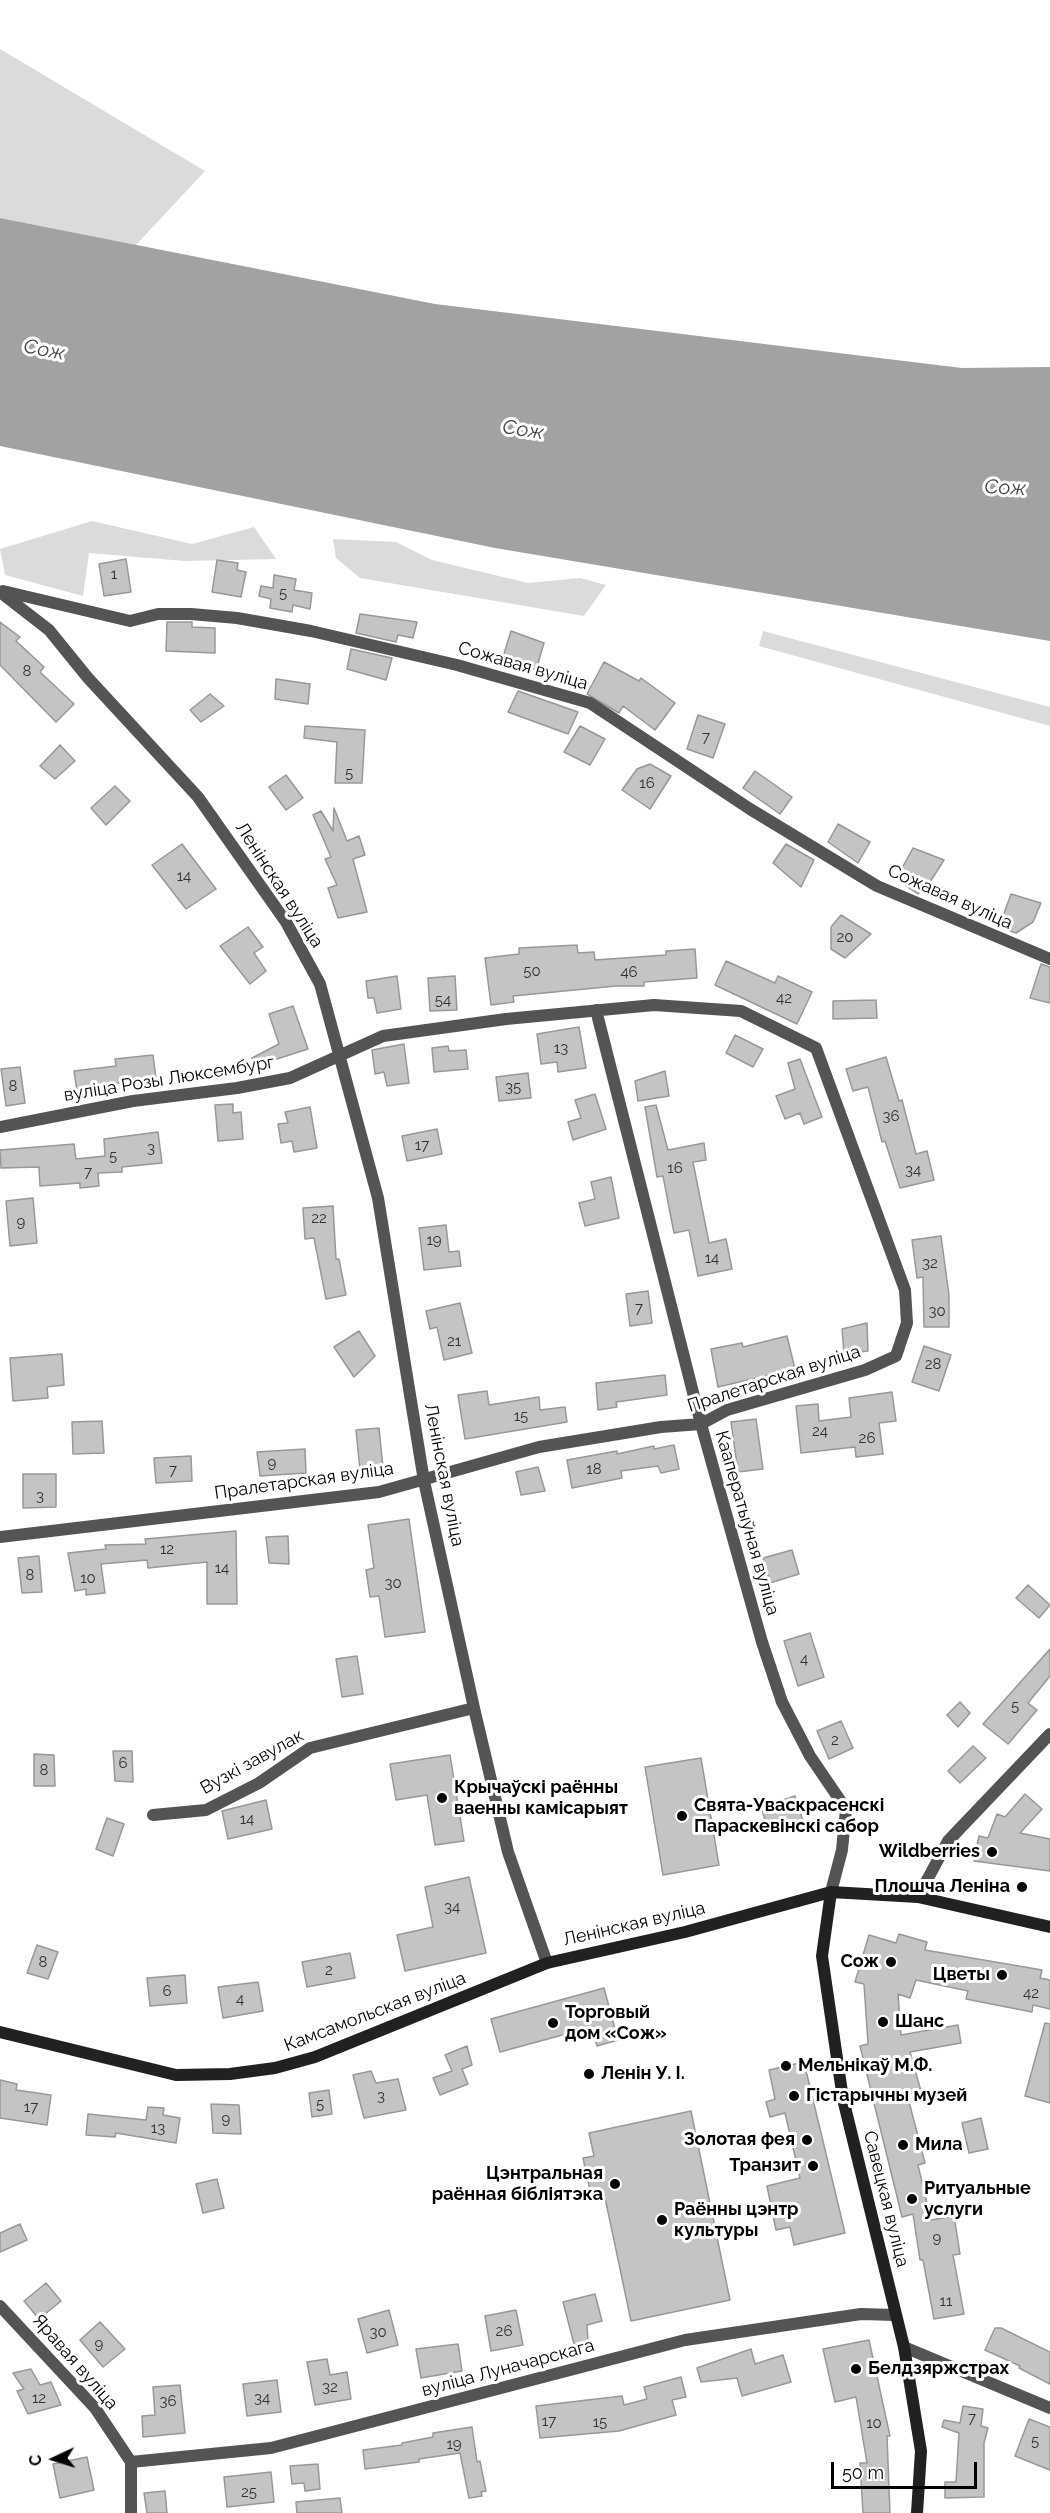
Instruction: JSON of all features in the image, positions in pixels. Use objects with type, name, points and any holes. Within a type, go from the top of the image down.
[{"type":"main road","name":"Ленінская вуліца","points":[[547,1963],[685,1932],[831,1892],[918,1897],[1050,1927]]},
{"type":"main road","name":"Савецкая вуліца","points":[[831,1892],[822,1956],[843,2099],[904,2347],[921,2451],[917,2513]]},
{"type":"main road","name":"Камсамольская вуліца","points":[[0,2032],[176,2075],[230,2074],[275,2068],[315,2057],[547,1963]]},
{"type":"street","name":"Сожавая вуліца","points":[[0,591],[130,621],[158,614],[190,614],[237,618],[311,631],[457,664],[590,704],[741,804],[877,886],[1050,959]]},
{"type":"street","name":"Ленінская вуліца","points":[[0,591],[50,630],[88,678],[198,797],[286,922],[320,984],[378,1198],[424,1481],[474,1708],[508,1852],[547,1963]]},
{"type":"street","name":"Пралетарская вуліца","points":[[0,1537],[379,1492],[424,1481],[492,1459],[539,1448],[661,1427],[701,1424],[727,1410],[865,1370],[896,1356],[907,1323],[905,1290],[816,1048],[741,1011],[654,1005],[383,1036],[341,1056]]},
{"type":"street","name":"Кааператыўная вуліца","points":[[596,1010],[701,1424],[762,1641],[782,1702],[810,1756],[846,1809],[842,1850],[831,1892]]},
{"type":"street","name":"вуліца Розы Люксембург","points":[[0,1127],[133,1101],[237,1088],[290,1078],[341,1056]]},
{"type":"street","name":"Вузкі завулак","points":[[153,1815],[206,1810],[259,1784],[309,1748],[474,1708]]},
{"type":"street","points":[[918,1897],[948,1841],[1050,1734]]},
{"type":"street","name":"Яравая вуліца","points":[[0,2306],[95,2408],[131,2462]]},
{"type":"street","name":"вуліца Луначарскага","points":[[131,2462],[271,2448],[685,2340],[861,2314],[895,2314]]},
{"type":"street","points":[[904,2347],[1050,2408]]},
{"type":"street","points":[[131,2462],[131,2513]]},
{"type":"shaded area","points":[[0,49],[205,171],[136,245],[0,218]]},
{"type":"shaded area","points":[[92,521],[192,544],[254,527],[276,559],[185,561],[89,553],[83,596],[5,575],[0,549]]},
{"type":"shaded area","points":[[333,539],[396,542],[432,560],[528,583],[580,578],[606,585],[584,616],[360,578],[336,558]]},
{"type":"shaded area","points":[[763,631],[1050,707],[1050,726],[759,646]]},
{"type":"water","points":[[0,218],[435,304],[962,368],[1050,367],[1050,641],[495,548],[0,446]]},
{"type":"building","points":[[126,559],[131,592],[104,596],[99,564]]},
{"type":"building","points":[[217,560],[238,563],[237,570],[246,572],[241,597],[212,592]]},
{"type":"building","points":[[274,575],[296,579],[294,590],[312,593],[310,609],[293,605],[292,612],[270,608],[271,599],[259,596],[261,586],[273,588]]},
{"type":"building","points":[[360,614],[417,622],[413,638],[398,635],[396,642],[356,633]]},
{"type":"building","points":[[0,622],[20,637],[16,641],[44,667],[40,672],[74,704],[56,722],[0,665]]},
{"type":"building","points":[[167,622],[192,622],[192,627],[215,628],[215,653],[166,651]]},
{"type":"building","points":[[511,631],[544,643],[536,670],[503,657]]},
{"type":"building","points":[[351,649],[392,658],[386,680],[347,669]]},
{"type":"building","points":[[604,662],[639,681],[641,678],[675,703],[655,730],[623,706],[619,713],[587,694]]},
{"type":"building","points":[[276,679],[310,684],[308,704],[275,699]]},
{"type":"building","points":[[518,691],[578,712],[568,734],[508,712]]},
{"type":"building","points":[[210,694],[224,706],[201,722],[190,710]]},
{"type":"building","points":[[698,715],[725,724],[713,758],[687,749]]},
{"type":"building","points":[[305,726],[365,730],[362,783],[335,783],[337,742],[304,738]]},
{"type":"building","points":[[580,726],[605,739],[590,765],[564,752]]},
{"type":"building","points":[[60,745],[75,761],[55,779],[40,766]]},
{"type":"building","points":[[650,764],[671,776],[650,809],[622,790],[637,769]]},
{"type":"building","points":[[755,771],[792,797],[780,814],[743,788]]},
{"type":"building","points":[[286,775],[303,798],[286,810],[269,787]]},
{"type":"building","points":[[115,786],[130,801],[106,825],[91,808]]},
{"type":"building","points":[[334,808],[347,841],[359,836],[365,855],[353,859],[367,912],[338,918],[328,888],[337,885],[325,859],[331,857],[313,815],[321,811],[333,831]]},
{"type":"building","points":[[838,824],[870,842],[858,863],[828,842]]},
{"type":"building","points":[[182,844],[216,889],[186,909],[152,865]]},
{"type":"building","points":[[786,844],[814,860],[801,887],[773,863]]},
{"type":"building","points":[[913,848],[944,860],[930,882],[918,894],[896,879]]},
{"type":"building","points":[[1011,894],[1041,903],[1033,922],[1016,933],[999,927]]},
{"type":"building","points":[[841,915],[871,934],[845,958],[831,949],[831,927]]},
{"type":"building","points":[[248,927],[263,947],[254,953],[266,971],[250,984],[220,946]]},
{"type":"building","points":[[577,945],[578,953],[594,952],[595,960],[666,955],[666,951],[695,949],[697,978],[644,982],[644,986],[616,986],[513,996],[514,1002],[491,1005],[485,958],[519,954],[519,948]]},
{"type":"building","points":[[726,961],[775,983],[778,976],[812,992],[797,1024],[715,985]]},
{"type":"building","points":[[1041,964],[1050,967],[1050,1003],[1030,998]]},
{"type":"building","points":[[397,976],[401,1009],[377,1013],[374,998],[368,998],[366,981]]},
{"type":"building","points":[[455,976],[457,1010],[430,1011],[428,978]]},
{"type":"building","points":[[876,1000],[877,1018],[833,1019],[833,1001]]},
{"type":"building","points":[[293,1006],[308,1049],[255,1066],[252,1058],[279,1044],[269,1014]]},
{"type":"building","points":[[579,1027],[586,1068],[558,1072],[557,1062],[541,1064],[537,1034]]},
{"type":"building","points":[[735,1035],[763,1049],[753,1067],[726,1053]]},
{"type":"building","points":[[404,1044],[409,1083],[387,1086],[384,1072],[375,1074],[372,1050]]},
{"type":"building","points":[[448,1046],[449,1051],[466,1050],[468,1069],[434,1072],[432,1048]]},
{"type":"building","points":[[153,1055],[156,1079],[109,1084],[109,1088],[77,1092],[74,1071],[116,1066],[115,1059]]},
{"type":"building","points":[[886,1057],[899,1101],[902,1100],[916,1154],[927,1151],[934,1180],[900,1188],[885,1141],[882,1142],[868,1087],[853,1091],[846,1069]]},
{"type":"building","points":[[800,1059],[822,1117],[804,1124],[800,1113],[785,1119],[776,1096],[795,1089],[788,1063]]},
{"type":"building","points":[[20,1067],[25,1103],[6,1106],[1,1069]]},
{"type":"building","points":[[665,1071],[669,1096],[638,1101],[635,1081]]},
{"type":"building","points":[[528,1073],[531,1098],[499,1101],[496,1077]]},
{"type":"building","points":[[595,1094],[606,1129],[573,1140],[568,1122],[581,1118],[575,1100]]},
{"type":"building","points":[[233,1104],[233,1113],[241,1112],[243,1139],[218,1141],[215,1105]]},
{"type":"building","points":[[656,1105],[668,1150],[704,1143],[706,1160],[693,1162],[709,1243],[726,1239],[732,1269],[698,1276],[689,1230],[674,1233],[663,1176],[657,1177],[645,1107]]},
{"type":"building","points":[[310,1107],[317,1148],[294,1152],[292,1141],[281,1143],[278,1124],[288,1123],[285,1112]]},
{"type":"building","points":[[437,1129],[442,1154],[407,1161],[402,1136]]},
{"type":"building","points":[[158,1132],[162,1163],[122,1167],[122,1172],[98,1173],[99,1186],[80,1188],[80,1183],[40,1186],[39,1167],[1,1168],[0,1150],[74,1144],[76,1159],[105,1156],[104,1139]]},
{"type":"building","points":[[611,1177],[619,1218],[585,1226],[579,1203],[595,1199],[591,1182]]},
{"type":"building","points":[[33,1198],[37,1243],[10,1246],[6,1201]]},
{"type":"building","points":[[333,1206],[336,1259],[339,1259],[346,1295],[326,1299],[314,1238],[305,1239],[303,1208]]},
{"type":"building","points":[[446,1225],[449,1252],[459,1251],[461,1266],[424,1270],[419,1228]]},
{"type":"building","points":[[941,1236],[949,1295],[949,1327],[924,1327],[923,1277],[917,1278],[912,1240]]},
{"type":"building","points":[[648,1291],[652,1323],[630,1326],[626,1294]]},
{"type":"building","points":[[460,1303],[472,1353],[444,1360],[437,1327],[430,1329],[426,1311]]},
{"type":"building","points":[[867,1323],[868,1351],[844,1354],[842,1329]]},
{"type":"building","points":[[359,1331],[375,1356],[354,1377],[334,1347]]},
{"type":"building","points":[[787,1336],[795,1369],[718,1387],[711,1349],[742,1343],[743,1347]]},
{"type":"building","points":[[924,1346],[951,1355],[939,1391],[912,1382]]},
{"type":"building","points":[[62,1354],[64,1385],[47,1387],[48,1398],[13,1401],[10,1358]]},
{"type":"building","points":[[665,1375],[667,1395],[616,1402],[617,1407],[598,1410],[596,1383]]},
{"type":"building","points":[[487,1391],[489,1405],[539,1397],[540,1410],[565,1407],[567,1422],[465,1439],[458,1395]]},
{"type":"building","points":[[892,1392],[896,1421],[879,1423],[883,1454],[856,1457],[855,1447],[801,1453],[796,1406],[818,1404],[819,1421],[851,1417],[849,1398]]},
{"type":"building","points":[[756,1419],[763,1469],[738,1472],[731,1422]]},
{"type":"building","points":[[102,1421],[104,1453],[73,1454],[72,1422]]},
{"type":"building","points":[[379,1428],[383,1468],[360,1470],[356,1430]]},
{"type":"building","points":[[674,1445],[679,1469],[661,1473],[658,1466],[621,1471],[622,1478],[572,1488],[567,1460],[617,1451],[617,1454],[654,1446],[654,1449]]},
{"type":"building","points":[[305,1449],[306,1473],[260,1476],[257,1452]]},
{"type":"building","points":[[191,1456],[192,1481],[156,1483],[154,1458]]},
{"type":"building","points":[[538,1467],[545,1491],[521,1495],[516,1472]]},
{"type":"building","points":[[23,1474],[56,1474],[56,1507],[23,1508]]},
{"type":"building","points":[[409,1519],[425,1632],[385,1637],[379,1596],[370,1597],[366,1570],[374,1568],[368,1525]]},
{"type":"building","points":[[236,1531],[237,1604],[207,1604],[207,1562],[148,1568],[147,1560],[101,1564],[105,1593],[86,1595],[86,1589],[75,1591],[68,1553],[106,1549],[105,1545],[146,1544],[145,1539]]},
{"type":"building","points":[[288,1536],[289,1564],[269,1563],[266,1537]]},
{"type":"building","points":[[792,1550],[799,1574],[770,1583],[763,1558]]},
{"type":"building","points":[[39,1556],[42,1592],[22,1593],[18,1558]]},
{"type":"building","points":[[1028,1585],[1050,1605],[1039,1618],[1016,1598]]},
{"type":"building","points":[[810,1633],[824,1677],[798,1686],[784,1641]]},
{"type":"building","points":[[1050,1649],[1050,1676],[1028,1703],[1037,1710],[1008,1744],[983,1724]]},
{"type":"building","points":[[357,1656],[363,1694],[342,1697],[336,1659]]},
{"type":"building","points":[[960,1702],[970,1713],[958,1727],[947,1715]]},
{"type":"building","points":[[841,1721],[853,1748],[829,1759],[817,1731]]},
{"type":"building","points":[[973,1746],[986,1758],[960,1783],[948,1771]]},
{"type":"building","points":[[113,1751],[132,1751],[133,1782],[115,1781]]},
{"type":"building","points":[[34,1754],[54,1755],[55,1786],[34,1786]]},
{"type":"building","name":"Крычаўскі раённы ваенны камісарыят","points":[[450,1755],[464,1841],[435,1845],[427,1795],[396,1800],[390,1764]]},
{"type":"building","name":"Свята-Уваскрасенскі Параскевінскі сабор","points":[[701,1758],[719,1865],[663,1875],[645,1767]]},
{"type":"building","points":[[1025,1794],[1042,1809],[1020,1833],[1050,1839],[1050,1871],[974,1861],[979,1836],[988,1838],[997,1814],[1005,1817]]},
{"type":"building","points":[[795,1796],[803,1821],[769,1832],[761,1807]]},
{"type":"building","points":[[266,1800],[272,1829],[228,1839],[222,1811]]},
{"type":"building","points":[[107,1818],[124,1824],[113,1856],[96,1849]]},
{"type":"building","points":[[469,1877],[486,1953],[405,1971],[397,1935],[433,1927],[425,1887]]},
{"type":"building","points":[[899,1934],[927,1942],[925,1950],[1042,1970],[1040,1978],[1050,1980],[1050,2009],[1033,2005],[1032,2012],[966,1999],[968,1991],[916,1980],[910,1998],[898,1994],[901,2035],[958,2025],[961,2043],[910,2052],[921,2091],[907,2094],[925,2163],[918,2165],[931,2220],[954,2216],[960,2254],[953,2255],[964,2314],[934,2319],[923,2260],[920,2260],[913,2214],[902,2217],[860,2046],[868,2044],[864,1984],[855,1982],[869,1935],[896,1943]]},
{"type":"building","points":[[37,1945],[58,1952],[48,1979],[27,1973]]},
{"type":"building","points":[[350,1953],[355,1978],[307,1987],[302,1962]]},
{"type":"building","points":[[185,1975],[187,2003],[150,2006],[147,1978]]},
{"type":"building","points":[[258,1982],[263,2011],[223,2018],[218,1987]]},
{"type":"building","name":"Торговый дом «Сож»","points":[[604,1988],[618,2040],[597,2046],[592,2027],[500,2052],[491,2019]]},
{"type":"building","points":[[1045,2023],[1050,2024],[1050,2103],[1025,2096]]},
{"type":"building","points":[[467,2046],[472,2065],[462,2069],[468,2084],[440,2095],[433,2078],[452,2071],[445,2055]]},
{"type":"building","points":[[804,2062],[845,2233],[794,2245],[790,2227],[776,2230],[767,2186],[800,2178],[785,2113],[770,2117],[766,2102],[775,2099],[769,2070]]},
{"type":"building","points":[[371,2071],[376,2083],[398,2079],[406,2110],[364,2118],[353,2075]]},
{"type":"building","points":[[0,2080],[17,2084],[16,2090],[51,2095],[47,2125],[0,2118]]},
{"type":"building","points":[[329,2090],[332,2114],[312,2117],[309,2093]]},
{"type":"building","points":[[211,2104],[239,2105],[241,2134],[213,2133]]},
{"type":"building","points":[[148,2107],[164,2108],[163,2115],[180,2118],[176,2143],[116,2133],[115,2137],[86,2135],[88,2114],[146,2120]]},
{"type":"building","name":"Раённы цэнтр культуры","points":[[691,2111],[730,2300],[631,2321],[604,2193],[591,2195],[583,2158],[594,2156],[589,2133]]},
{"type":"building","points":[[981,2118],[988,2149],[969,2153],[962,2123]]},
{"type":"building","points":[[217,2179],[224,2208],[203,2213],[196,2184]]},
{"type":"building","points":[[20,2224],[27,2240],[0,2252],[0,2233]]},
{"type":"building","points":[[46,2283],[61,2301],[39,2319],[24,2301]]},
{"type":"building","points":[[595,2294],[602,2321],[587,2325],[588,2341],[574,2344],[563,2302]]},
{"type":"building","points":[[389,2310],[398,2345],[367,2353],[358,2319]]},
{"type":"building","points":[[516,2310],[523,2345],[491,2351],[485,2316]]},
{"type":"building","points":[[100,2322],[125,2349],[103,2367],[80,2340]]},
{"type":"building","points":[[995,2328],[1001,2328],[1050,2352],[1050,2384],[1019,2368],[1020,2366],[985,2350]]},
{"type":"building","points":[[869,2340],[890,2436],[887,2436],[890,2513],[863,2513],[860,2463],[867,2463],[856,2397],[835,2402],[823,2349]]},
{"type":"building","points":[[458,2344],[462,2371],[421,2378],[416,2349]]},
{"type":"building","points":[[751,2349],[755,2364],[783,2355],[791,2382],[742,2396],[737,2378],[701,2382],[697,2368]]},
{"type":"building","points":[[327,2359],[330,2375],[347,2372],[351,2399],[315,2405],[307,2362]]},
{"type":"building","points":[[31,2369],[40,2385],[51,2382],[61,2405],[28,2414],[17,2391],[24,2389],[13,2373]]},
{"type":"building","points":[[681,2377],[686,2397],[672,2400],[676,2415],[619,2431],[540,2438],[536,2406],[622,2396],[624,2405],[647,2399],[644,2387]]},
{"type":"building","points":[[277,2380],[281,2412],[247,2416],[243,2384]]},
{"type":"building","points":[[180,2385],[185,2433],[143,2437],[142,2416],[155,2415],[153,2387]]},
{"type":"building","points":[[963,2406],[983,2409],[981,2426],[988,2428],[984,2443],[984,2497],[945,2498],[945,2482],[956,2482],[959,2433],[942,2427],[944,2420],[960,2423]]},
{"type":"building","points":[[1029,2419],[1050,2427],[1050,2470],[1015,2456]]},
{"type":"building","points":[[472,2427],[477,2462],[480,2461],[486,2491],[481,2492],[482,2496],[469,2498],[460,2453],[419,2459],[419,2462],[365,2469],[363,2450],[402,2445],[402,2443],[433,2437],[433,2433]]},
{"type":"building","points":[[87,2457],[94,2490],[60,2498],[53,2464]]},
{"type":"building","points":[[318,2464],[320,2489],[305,2491],[304,2483],[292,2484],[290,2466]]},
{"type":"building","points":[[271,2472],[274,2502],[227,2507],[224,2477]]},
{"type":"building","points":[[165,2491],[167,2513],[147,2513],[144,2493]]},
{"type":"building","points":[[340,2498],[342,2513],[297,2513],[296,2502]]},
{"type":"place","name":"Крычаўскі раённы ваенны камісарыят","points":[[442,1798]]},
{"type":"place","name":"Свята-Уваскрасенскі Параскевінскі сабор","points":[[682,1816]]},
{"type":"place","name":"Wildberries","points":[[992,1852]]},
{"type":"place","name":"Плошча Леніна","points":[[1022,1887]]},
{"type":"place","name":"Сож","points":[[891,1962]]},
{"type":"place","name":"Цветы","points":[[1002,1975]]},
{"type":"place","name":"Шанс","points":[[883,2022]]},
{"type":"place","name":"Торговый дом «Сож»","points":[[553,2023]]},
{"type":"place","name":"Мельнікаў М.Ф.","points":[[786,2066]]},
{"type":"place","name":"Ленін У. І.","points":[[589,2074]]},
{"type":"place","name":"Гістарычны музей","points":[[794,2096]]},
{"type":"place","name":"Золотая фея","points":[[807,2140]]},
{"type":"place","name":"Мила","points":[[903,2145]]},
{"type":"place","name":"Транзит","points":[[813,2166]]},
{"type":"place","name":"Цэнтральная раённая бібліятэка","points":[[615,2184]]},
{"type":"place","name":"Ритуальные услуги","points":[[912,2199]]},
{"type":"place","name":"Раённы цэнтр культуры","points":[[662,2220]]},
{"type":"place","name":"Белдзяржстрах","points":[[856,2369]]}]
